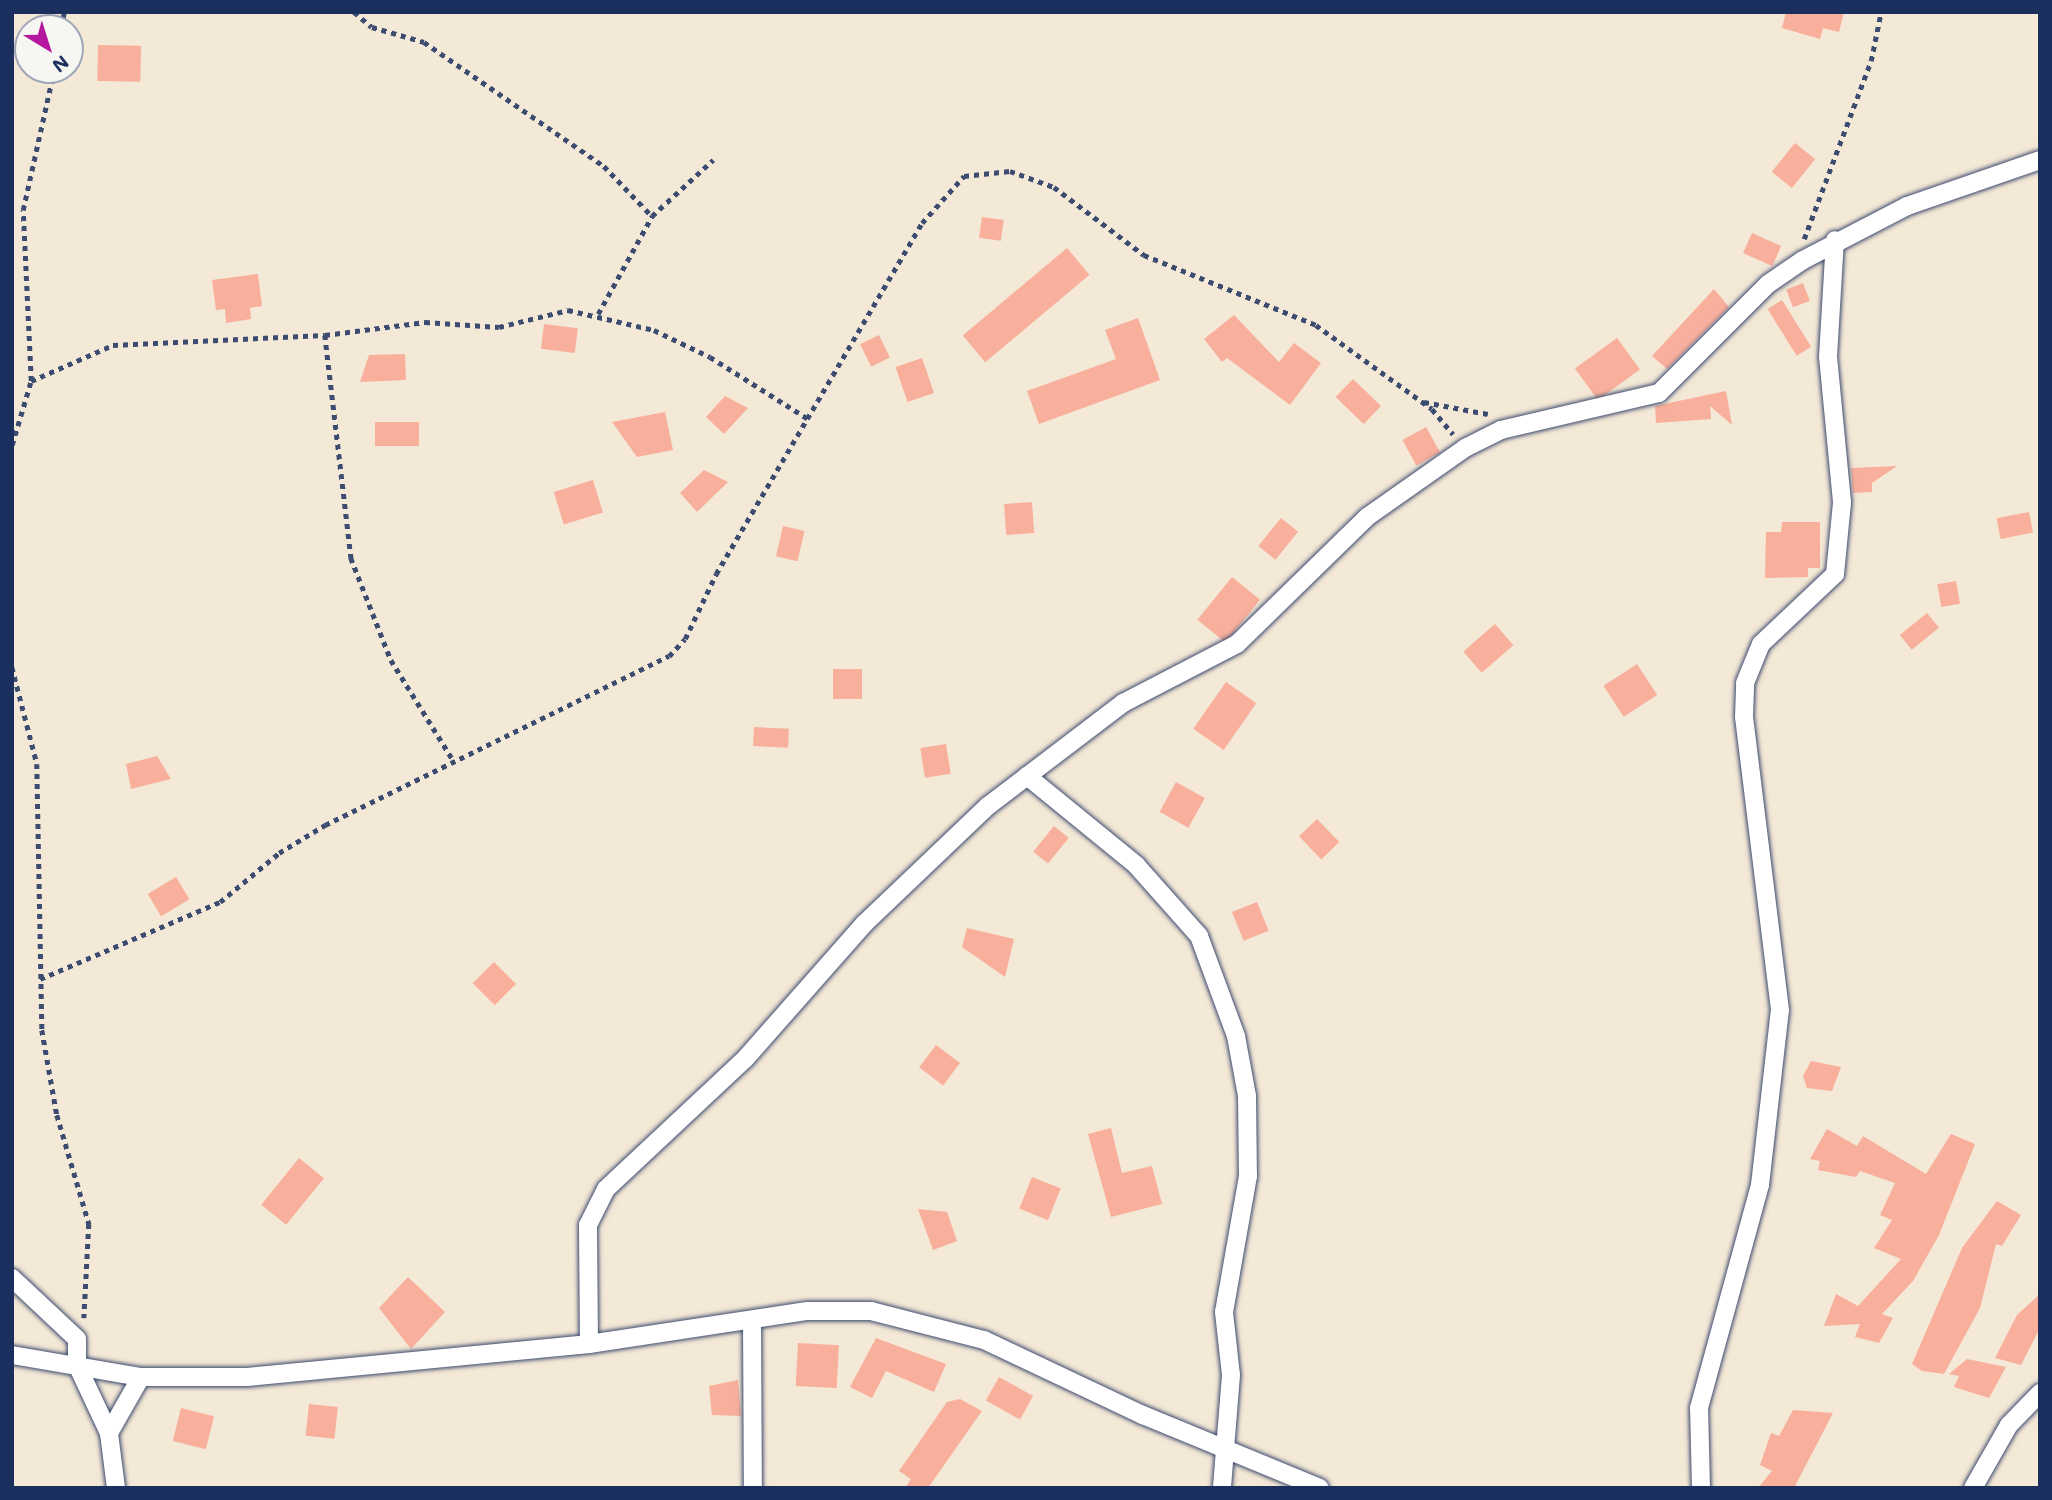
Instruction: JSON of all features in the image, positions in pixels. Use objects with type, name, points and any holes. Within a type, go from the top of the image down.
[{"type":"street","points":[[589,1344],[588,1225],[606,1189],[792,1012],[908,879],[1027,776],[1123,703],[1237,644],[1367,517],[1465,448],[1530,423],[1659,393],[1768,284],[1835,240],[1961,184],[2040,160]]},
{"type":"street","points":[[1701,1488],[1699,1408],[1724,1299],[1760,1185],[1780,1010],[1747,750],[1745,683],[1761,644],[1835,574],[1842,502],[1828,346],[1835,240]]},
{"type":"street","points":[[1027,776],[1136,865],[1199,936],[1236,1036],[1247,1096],[1248,1176],[1224,1312],[1231,1375],[1222,1488]]},
{"type":"street","points":[[12,1278],[77,1339],[77,1366],[109,1433],[116,1488]]},
{"type":"street","points":[[12,1355],[141,1377],[247,1377],[589,1344],[841,1308],[957,1330],[1320,1488]]},
{"type":"street","points":[[752,1320],[753,1488]]},
{"type":"street","points":[[109,1433],[141,1377]]},
{"type":"street","points":[[1973,1488],[2009,1425],[2040,1393]]},
{"type":"path","points":[[354,12],[372,27],[425,42],[604,166],[652,216]]},
{"type":"path","points":[[1803,260],[1805,229],[1871,61],[1881,12]]},
{"type":"path","points":[[12,445],[32,381],[23,211],[51,84]]},
{"type":"path","points":[[598,314],[652,216],[713,160]]},
{"type":"path","points":[[40,979],[220,902],[279,853],[453,760],[680,646],[922,223],[964,176],[990,170],[1031,176],[1144,255],[1316,325],[1419,401],[1465,448]]},
{"type":"path","points":[[32,381],[113,345],[325,335],[425,322],[499,327],[568,310],[598,314],[710,357],[810,420]]},
{"type":"path","points":[[325,335],[351,558],[391,660],[453,760]]},
{"type":"path","points":[[1419,401],[1530,423]]},
{"type":"path","points":[[12,667],[37,764],[40,979],[51,1089],[89,1224],[89,1302],[77,1339]]},
{"type":"building","points":[[1786,12],[1844,12],[1839,32],[1823,28],[1820,39],[1782,28]]},
{"type":"building","points":[[98,45],[141,46],[140,82],[97,81]]},
{"type":"building","points":[[1795,143],[1815,159],[1792,188],[1772,172]]},
{"type":"building","points":[[982,217],[1004,220],[1001,241],[979,238]]},
{"type":"building","points":[[1752,233],[1781,246],[1772,266],[1743,253]]},
{"type":"building","points":[[1067,248],[1089,275],[985,362],[963,335]]},
{"type":"building","points":[[258,274],[262,306],[250,308],[251,319],[226,323],[225,309],[216,310],[212,280]]},
{"type":"building","points":[[1803,283],[1810,301],[1793,307],[1786,289]]},
{"type":"building","points":[[1714,289],[1729,307],[1667,369],[1652,356]]},
{"type":"building","points":[[1782,300],[1811,347],[1797,356],[1768,309]]},
{"type":"building","points":[[1234,315],[1279,362],[1294,343],[1321,363],[1290,405],[1227,358],[1222,362],[1204,339]]},
{"type":"building","points":[[1138,318],[1160,380],[1039,424],[1027,391],[1116,359],[1105,330]]},
{"type":"building","points":[[544,324],[578,328],[575,353],[541,349]]},
{"type":"building","points":[[879,335],[890,357],[871,367],[860,344]]},
{"type":"building","points":[[1617,338],[1640,370],[1598,400],[1575,369]]},
{"type":"building","points":[[405,354],[406,380],[360,382],[369,355]]},
{"type":"building","points":[[922,358],[934,393],[908,402],[896,367]]},
{"type":"building","points":[[1353,379],[1381,406],[1364,424],[1336,397]]},
{"type":"building","points":[[1726,391],[1732,425],[1710,406],[1711,419],[1656,423],[1655,406]]},
{"type":"building","points":[[725,396],[748,408],[724,434],[706,417]]},
{"type":"building","points":[[665,412],[673,450],[637,457],[612,422]]},
{"type":"building","points":[[375,422],[419,422],[419,446],[375,446]]},
{"type":"building","points":[[1426,427],[1440,452],[1416,465],[1402,440]]},
{"type":"building","points":[[1897,466],[1872,483],[1872,492],[1853,493],[1851,468]]},
{"type":"building","points":[[704,470],[728,482],[697,512],[680,493]]},
{"type":"building","points":[[593,480],[603,513],[564,525],[554,492]]},
{"type":"building","points":[[1032,502],[1034,533],[1006,535],[1004,504]]},
{"type":"building","points":[[2029,512],[2033,533],[2001,539],[1997,518]]},
{"type":"building","points":[[1281,518],[1298,532],[1275,560],[1258,546]]},
{"type":"building","points":[[1782,522],[1820,522],[1820,568],[1808,568],[1808,577],[1765,578],[1766,532],[1781,532]]},
{"type":"building","points":[[783,526],[804,531],[797,561],[776,556]]},
{"type":"building","points":[[1232,577],[1260,600],[1225,642],[1197,620]]},
{"type":"building","points":[[1956,581],[1960,604],[1941,607],[1937,584]]},
{"type":"building","points":[[1927,613],[1939,628],[1912,650],[1900,635]]},
{"type":"building","points":[[1495,624],[1513,645],[1482,673],[1463,652]]},
{"type":"building","points":[[1637,664],[1657,695],[1624,717],[1603,686]]},
{"type":"building","points":[[833,669],[862,669],[862,699],[833,699]]},
{"type":"building","points":[[1226,682],[1256,703],[1224,750],[1193,729]]},
{"type":"building","points":[[754,727],[789,729],[788,748],[753,746]]},
{"type":"building","points":[[946,744],[951,774],[925,778],[920,748]]},
{"type":"building","points":[[157,756],[171,779],[131,789],[126,764]]},
{"type":"building","points":[[1176,782],[1205,798],[1188,828],[1160,812]]},
{"type":"building","points":[[1317,819],[1339,842],[1321,859],[1299,836]]},
{"type":"building","points":[[1054,826],[1069,838],[1048,864],[1033,852]]},
{"type":"building","points":[[176,877],[189,899],[161,916],[148,894]]},
{"type":"building","points":[[1257,902],[1269,931],[1244,941],[1232,912]]},
{"type":"building","points":[[967,928],[1014,939],[1005,977],[962,947]]},
{"type":"building","points":[[494,962],[516,984],[495,1005],[473,983]]},
{"type":"building","points":[[936,1045],[960,1063],[943,1085],[919,1067]]},
{"type":"building","points":[[1811,1061],[1841,1067],[1832,1091],[1807,1088],[1803,1076]]},
{"type":"building","points":[[1111,1128],[1122,1173],[1152,1166],[1162,1204],[1111,1217],[1088,1134]]},
{"type":"building","points":[[1827,1129],[1857,1146],[1863,1136],[1926,1174],[1951,1134],[1975,1144],[1939,1235],[1913,1281],[1882,1314],[1893,1318],[1879,1343],[1855,1337],[1860,1324],[1824,1326],[1836,1294],[1858,1306],[1901,1259],[1874,1248],[1892,1220],[1880,1215],[1895,1183],[1860,1171],[1856,1177],[1818,1170],[1820,1161],[1810,1159]]},
{"type":"building","points":[[299,1158],[324,1178],[286,1225],[261,1205]]},
{"type":"building","points":[[1032,1177],[1061,1189],[1048,1220],[1019,1209]]},
{"type":"building","points":[[1997,1201],[2021,1215],[2002,1246],[1996,1244],[1980,1308],[1944,1374],[1922,1371],[1912,1364],[1962,1248]]},
{"type":"building","points":[[918,1209],[947,1212],[957,1241],[933,1250]]},
{"type":"building","points":[[408,1277],[445,1312],[411,1349],[379,1308]]},
{"type":"building","points":[[2040,1294],[2040,1328],[2021,1365],[1995,1358],[2017,1315]]},
{"type":"building","points":[[876,1338],[946,1364],[934,1392],[886,1371],[872,1398],[850,1387]]},
{"type":"building","points":[[798,1343],[839,1345],[837,1388],[796,1386]]},
{"type":"building","points":[[1967,1359],[2006,1367],[1989,1398],[1954,1387],[1959,1376],[1949,1374]]},
{"type":"building","points":[[999,1377],[1033,1396],[1020,1420],[986,1401]]},
{"type":"building","points":[[738,1380],[741,1416],[712,1415],[709,1386]]},
{"type":"building","points":[[960,1399],[982,1411],[928,1488],[905,1488],[911,1479],[899,1471],[947,1402]]},
{"type":"building","points":[[309,1404],[338,1407],[334,1439],[306,1436]]},
{"type":"building","points":[[181,1408],[214,1416],[206,1449],[173,1441]]},
{"type":"building","points":[[1793,1410],[1833,1413],[1794,1488],[1758,1488],[1772,1471],[1760,1465],[1771,1433],[1779,1436]]}]
